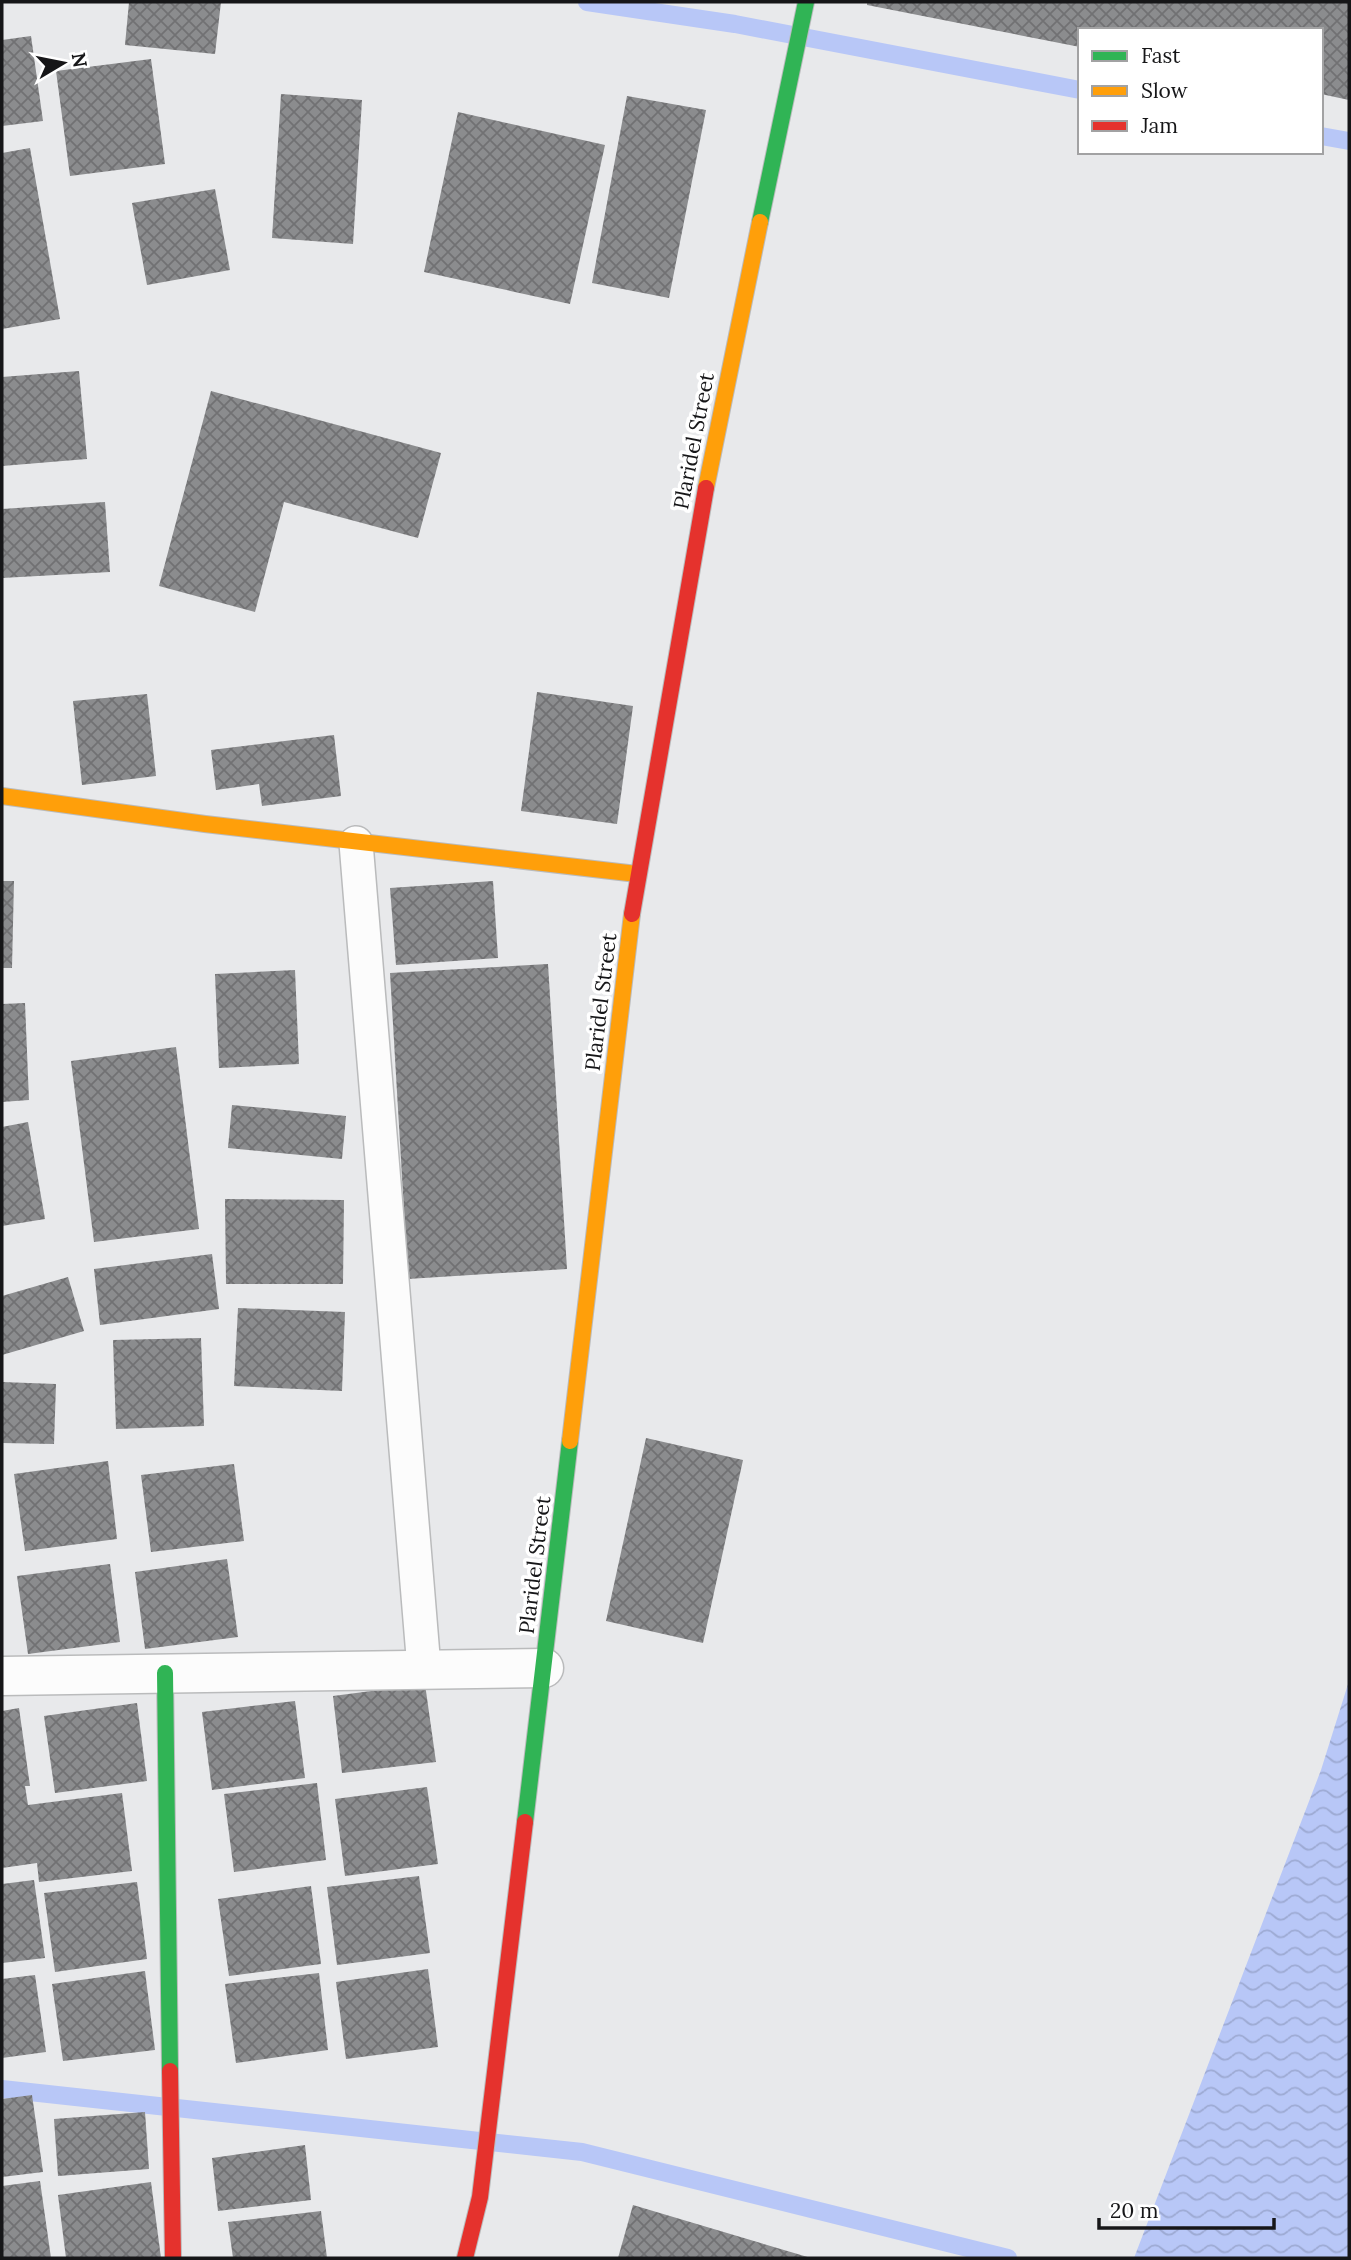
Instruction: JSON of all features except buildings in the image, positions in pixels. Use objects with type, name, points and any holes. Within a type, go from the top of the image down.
[{"type":"street","name":"Plaridel Street","points":[[465,2258],[480,2197],[637,874],[713,447],[805,6]]},
{"type":"street","points":[[2,796],[356,843],[637,874]]},
{"type":"street","points":[[2,1676],[544,1668]]},
{"type":"street","points":[[166,1673],[173,2258]]},
{"type":"lane","points":[[356,843],[424,1668]]},
{"type":"water","points":[[1349,1681],[1349,2258],[1134,2258],[1321,1770]]},
{"type":"waterway","points":[[587,2],[735,24],[1078,90]]},
{"type":"waterway","points":[[1323,136],[1349,141]]},
{"type":"waterway","points":[[2,2089],[582,2152],[1008,2258]]},
{"type":"traffic: fast","points":[[760,222],[806,2]]},
{"type":"traffic: fast","points":[[525,1822],[570,1441]]},
{"type":"traffic: fast","points":[[165,1673],[170,2071]]},
{"type":"traffic: slow","points":[[706,488],[760,222]]},
{"type":"traffic: slow","points":[[2,796],[205,824],[637,874]]},
{"type":"traffic: slow","points":[[570,1441],[632,914]]},
{"type":"traffic: jam","points":[[632,914],[706,488]]},
{"type":"traffic: jam","points":[[465,2258],[480,2197],[525,1822]]},
{"type":"traffic: jam","points":[[170,2071],[173,2258]]}]
